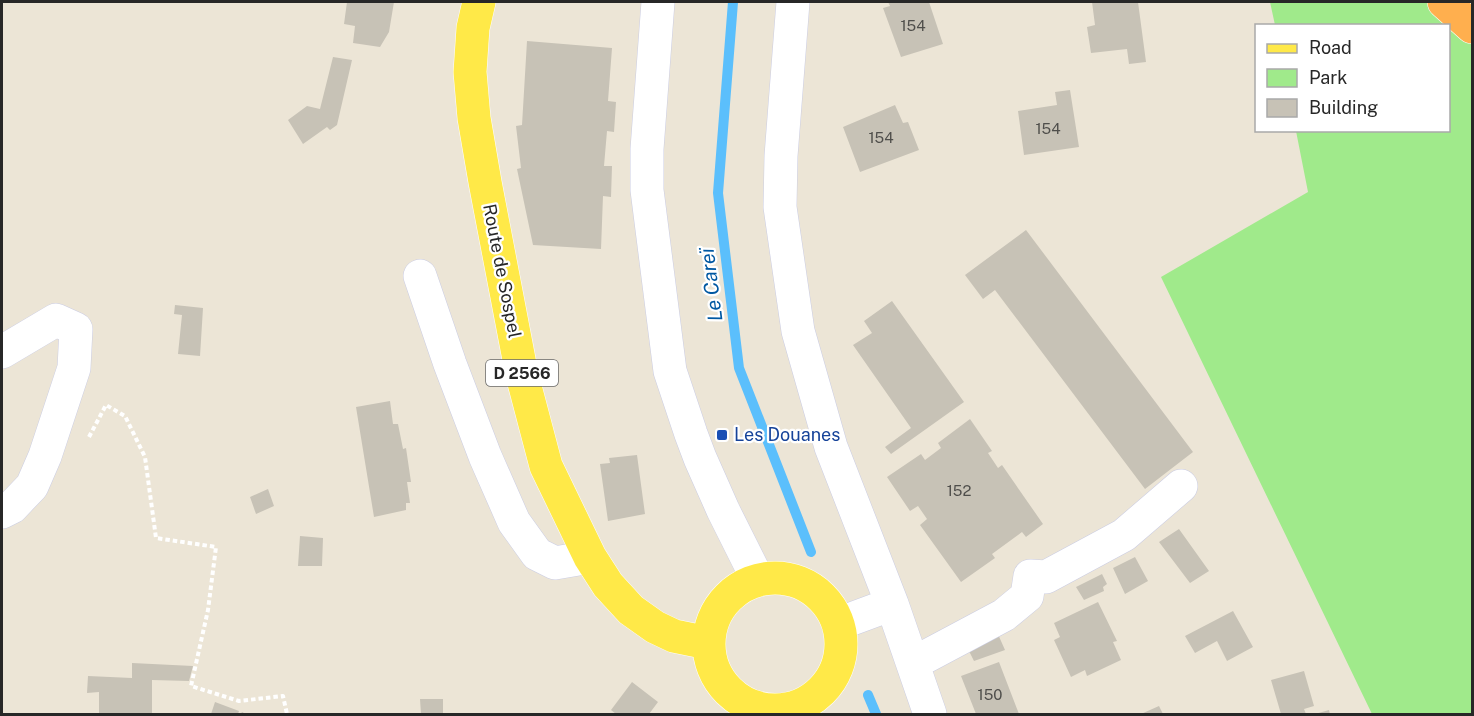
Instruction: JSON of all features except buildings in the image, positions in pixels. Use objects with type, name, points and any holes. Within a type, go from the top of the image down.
[{"type":"highway","points":[[1444,2],[1473,27]]},
{"type":"main road","name":"Route de Sospel","points":[[479,2],[473,28],[470,72],[474,118],[522,375],[546,466],[590,557],[608,585],[631,610],[655,627],[674,636],[708,643]]},
{"type":"main road","points":[[772,578],[800,583],[824,599],[838,624],[841,638],[839,664],[826,687],[821,706],[802,705],[778,711],[753,707],[738,700],[725,689],[715,675],[708,643],[714,615],[732,593],[744,585],[772,578]]},
{"type":"street","points":[[658,2],[647,149],[647,190],[670,370],[700,458],[758,580]]},
{"type":"street","points":[[794,2],[780,156],[780,207],[798,331],[831,447],[892,604],[930,714]]},
{"type":"street","points":[[420,276],[485,456],[514,522],[537,554],[555,563],[590,557]]},
{"type":"street","points":[[2,352],[56,320],[76,329],[74,368],[45,456],[32,486],[12,507],[2,512]]},
{"type":"street","points":[[912,659],[927,656],[1004,615],[1027,597],[1030,576],[1046,577],[1124,535],[1181,486]]},
{"type":"street","points":[[838,624],[892,604]]},
{"type":"path","points":[[86,443],[106,405],[125,416],[145,457],[156,538],[216,548],[208,610],[191,686],[239,701],[283,696],[287,714]]},
{"type":"green space","points":[[1270,2],[1472,2],[1472,714],[1372,714],[1161,277],[1308,192],[1296,132],[1450,132],[1450,24],[1275,24]]},
{"type":"waterway","name":"Le Careï","points":[[733,2],[718,193],[739,368],[811,552]]},
{"type":"waterway","name":"Le Careï","points":[[868,695],[876,714]]},
{"type":"place","name":"Les Douanes","points":[[722,435]]}]
